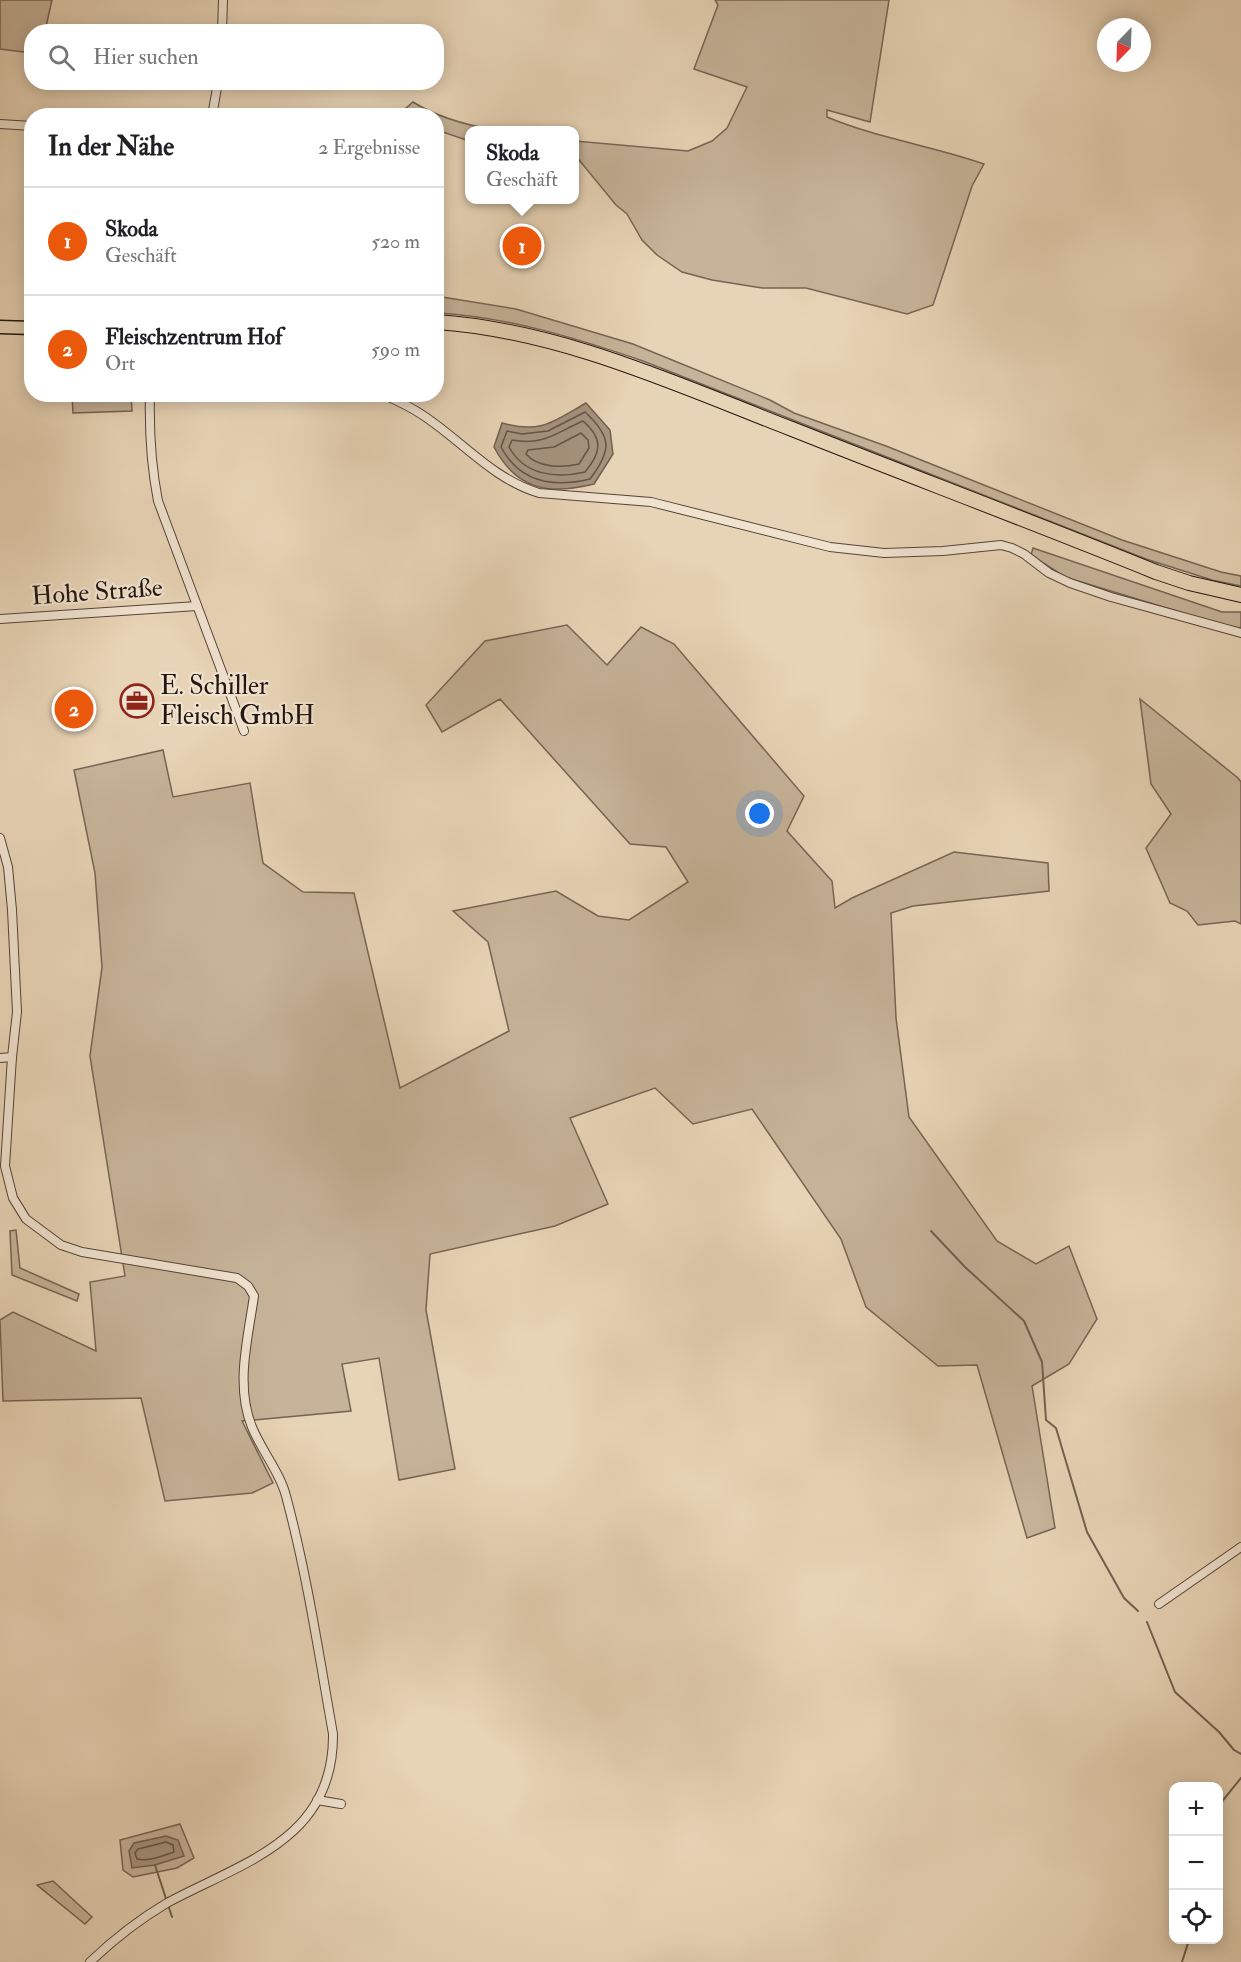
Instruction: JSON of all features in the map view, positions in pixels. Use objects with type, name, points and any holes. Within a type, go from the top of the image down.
[{"type":"highway","points":[[444,322],[461,323],[514,333],[639,370],[1156,572],[1189,583],[1241,595]]},
{"type":"main road","points":[[0,327],[24,328]]},
{"type":"street","points":[[222,24],[223,0]]},
{"type":"street","points":[[213,108],[217,90]]},
{"type":"street","points":[[0,124],[24,126]]},
{"type":"street","points":[[150,402],[149,433],[158,501],[244,731]]},
{"type":"street","points":[[397,402],[422,415],[506,479],[539,493],[651,502],[830,547],[858,551],[884,553],[943,551],[1001,545],[1024,554],[1042,569],[1070,583],[1111,597],[1241,633]]},
{"type":"street","name":"Hohe Straße","points":[[0,619],[197,606]]},
{"type":"street","points":[[0,838],[8,867],[17,1012],[5,1166],[13,1198],[26,1219],[61,1245],[82,1251],[237,1278],[248,1286],[254,1296],[243,1370],[246,1412],[286,1493],[333,1734],[329,1770],[317,1800],[286,1839],[261,1857],[166,1904],[136,1923],[90,1962]]},
{"type":"street","points":[[0,1058],[12,1057]]},
{"type":"street","points":[[1159,1604],[1241,1547]]},
{"type":"street","points":[[317,1800],[341,1803]]},
{"type":"shaded area","points":[[0,0],[52,0],[47,24],[24,24],[24,52],[0,49]]},
{"type":"shaded area","points":[[715,0],[889,0],[870,122],[827,110],[827,117],[865,131],[984,164],[972,186],[933,305],[907,314],[806,288],[762,288],[712,280],[682,272],[657,255],[642,240],[627,214],[616,205],[579,160],[579,141],[688,151],[712,141],[727,128],[747,87],[694,69],[718,5]]},
{"type":"shaded area","points":[[413,102],[424,108],[406,108]]},
{"type":"shaded area","points":[[444,117],[473,126],[465,126],[465,140],[444,132]]},
{"type":"shaded area","points":[[444,297],[516,309],[633,344],[770,400],[794,413],[886,446],[1122,540],[1221,572],[1241,576],[1241,586],[1212,580],[1146,559],[643,361],[542,330],[444,314]]},
{"type":"shaded area","points":[[72,402],[131,402],[132,411],[73,413]]},
{"type":"shaded area","points":[[1033,548],[1222,612],[1241,612],[1241,628],[1232,628],[1065,577],[1031,555]]},
{"type":"shaded area","points":[[567,625],[607,665],[641,627],[674,644],[804,796],[787,831],[832,881],[835,908],[852,898],[954,852],[1048,863],[1049,891],[913,906],[891,913],[896,1018],[909,1117],[997,1241],[1036,1264],[1069,1246],[1097,1319],[1069,1364],[1032,1386],[1055,1528],[1027,1538],[977,1365],[938,1366],[866,1307],[841,1239],[752,1109],[693,1124],[655,1088],[570,1118],[608,1204],[555,1226],[430,1254],[426,1310],[455,1469],[399,1480],[379,1358],[342,1364],[351,1411],[242,1421],[273,1483],[252,1493],[165,1501],[141,1398],[3,1401],[0,1320],[13,1312],[96,1351],[90,1282],[125,1276],[90,1056],[102,967],[95,873],[74,770],[163,750],[173,797],[250,783],[263,863],[303,892],[354,893],[400,1088],[509,1031],[488,942],[453,911],[556,891],[598,916],[629,920],[688,882],[666,847],[630,844],[500,699],[442,732],[426,705],[485,641]]},
{"type":"shaded area","points":[[1140,699],[1241,782],[1241,924],[1235,921],[1198,925],[1187,911],[1170,903],[1146,848],[1171,814],[1151,784]]},
{"type":"shaded area","points":[[16,1230],[20,1268],[79,1294],[77,1301],[12,1275],[10,1231]]},
{"type":"shaded area","points":[[180,1824],[194,1858],[177,1868],[133,1877],[123,1870],[120,1840]]},
{"type":"shaded area","points":[[53,1881],[92,1917],[85,1924],[37,1885]]},
{"type":"water","points":[[586,403],[610,430],[613,454],[594,484],[563,489],[536,486],[513,473],[494,447],[502,423],[537,427],[555,421]]},
{"type":"water","points":[[166,1836],[178,1840],[184,1856],[155,1865],[132,1868],[129,1851],[134,1843]]},
{"type":"waterway","points":[[931,1231],[965,1267],[1024,1321],[1042,1362],[1046,1420],[1056,1428],[1087,1532],[1124,1598],[1138,1611]]},
{"type":"waterway","points":[[1147,1622],[1175,1692],[1219,1732],[1234,1750],[1241,1754]]},
{"type":"waterway","points":[[1223,1800],[1241,1778]]},
{"type":"waterway","points":[[155,1865],[172,1917]]},
{"type":"waterway","points":[[1182,1962],[1188,1944]]},
{"type":"place","name":"Skoda","points":[[522,246]]},
{"type":"place","name":"E. Schiller Fleisch GmbH","points":[[137,701]]},
{"type":"place","name":"Fleischzentrum Hof","points":[[74,709]]}]
